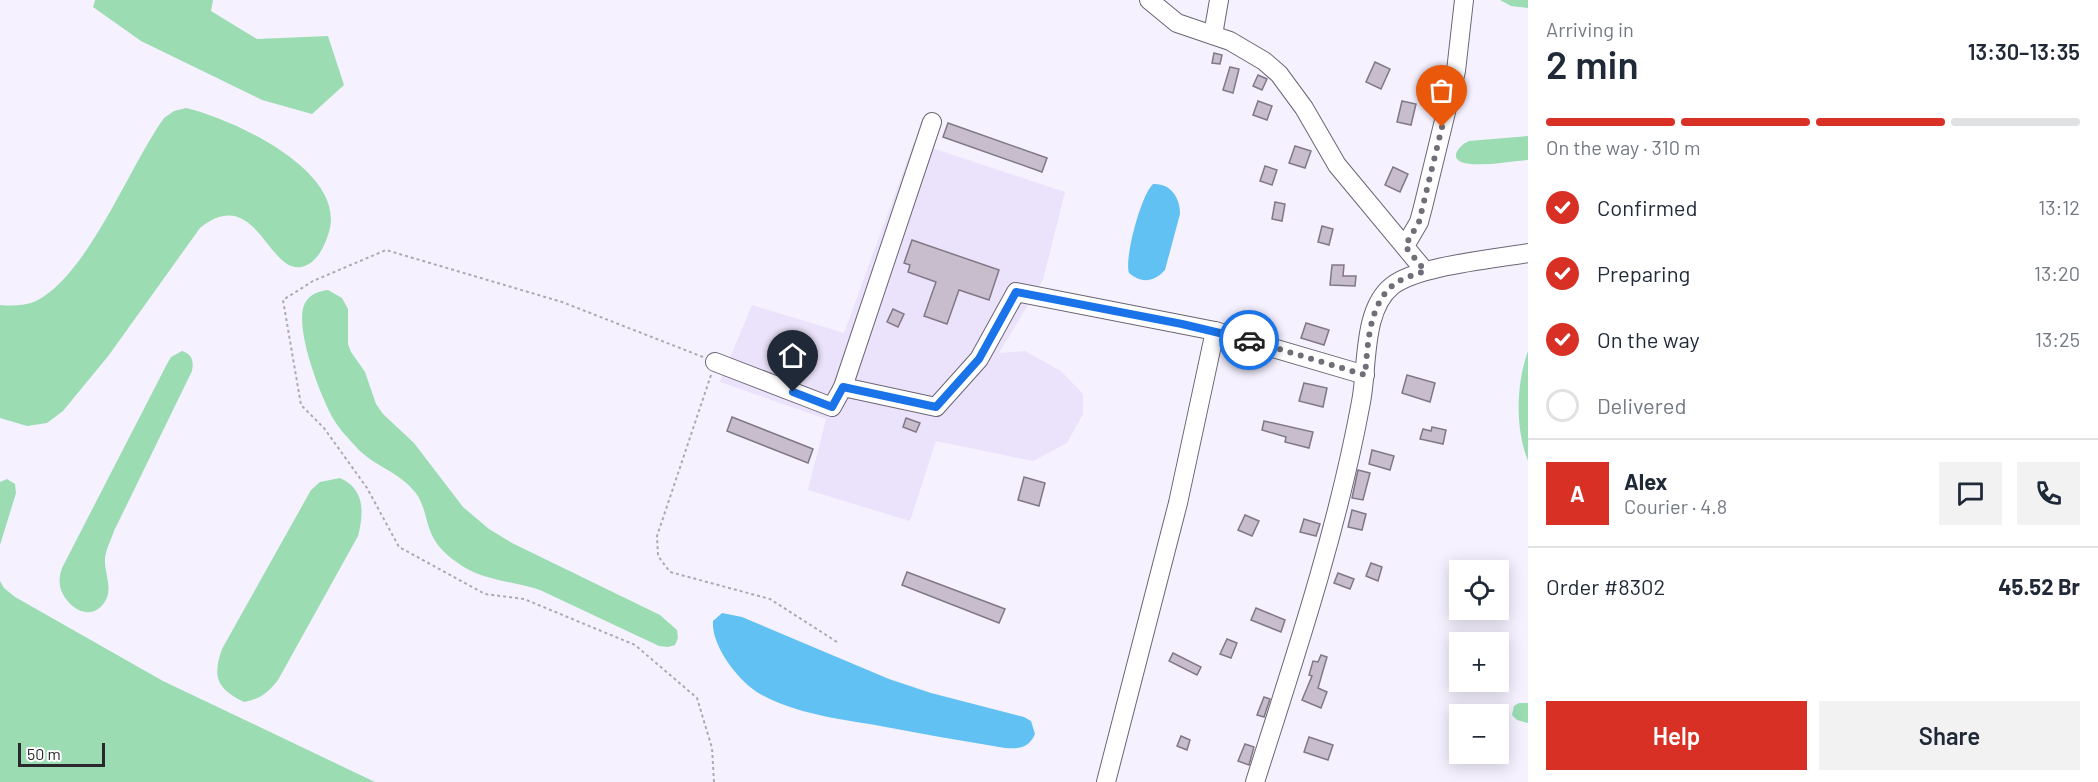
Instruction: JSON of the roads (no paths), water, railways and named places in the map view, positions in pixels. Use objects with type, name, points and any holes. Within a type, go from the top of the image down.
[{"type":"street","points":[[1149,0],[1177,23],[1247,50],[1264,61],[1285,81],[1304,108],[1337,165],[1425,271]]},
{"type":"street","points":[[1212,35],[1219,0]]},
{"type":"street","points":[[1405,246],[1419,222],[1456,71],[1464,0]]},
{"type":"street","points":[[715,362],[832,407],[843,387],[932,122]]},
{"type":"street","points":[[1255,782],[1309,614],[1332,531],[1358,423],[1373,316],[1391,287],[1406,277],[1425,271],[1528,253]]},
{"type":"street","points":[[843,387],[936,407],[979,359],[1016,292],[1215,331],[1365,375]]},
{"type":"street","points":[[1106,782],[1178,502],[1215,331]]},
{"type":"water","points":[[1153,184],[1165,186],[1173,193],[1178,202],[1180,214],[1165,270],[1157,277],[1143,280],[1129,273],[1129,254],[1143,200]]},
{"type":"water","points":[[722,613],[742,617],[889,679],[931,693],[1024,717],[1031,721],[1035,734],[1033,739],[1023,747],[1005,748],[831,718],[773,701],[744,681],[721,652],[713,621]]}]
